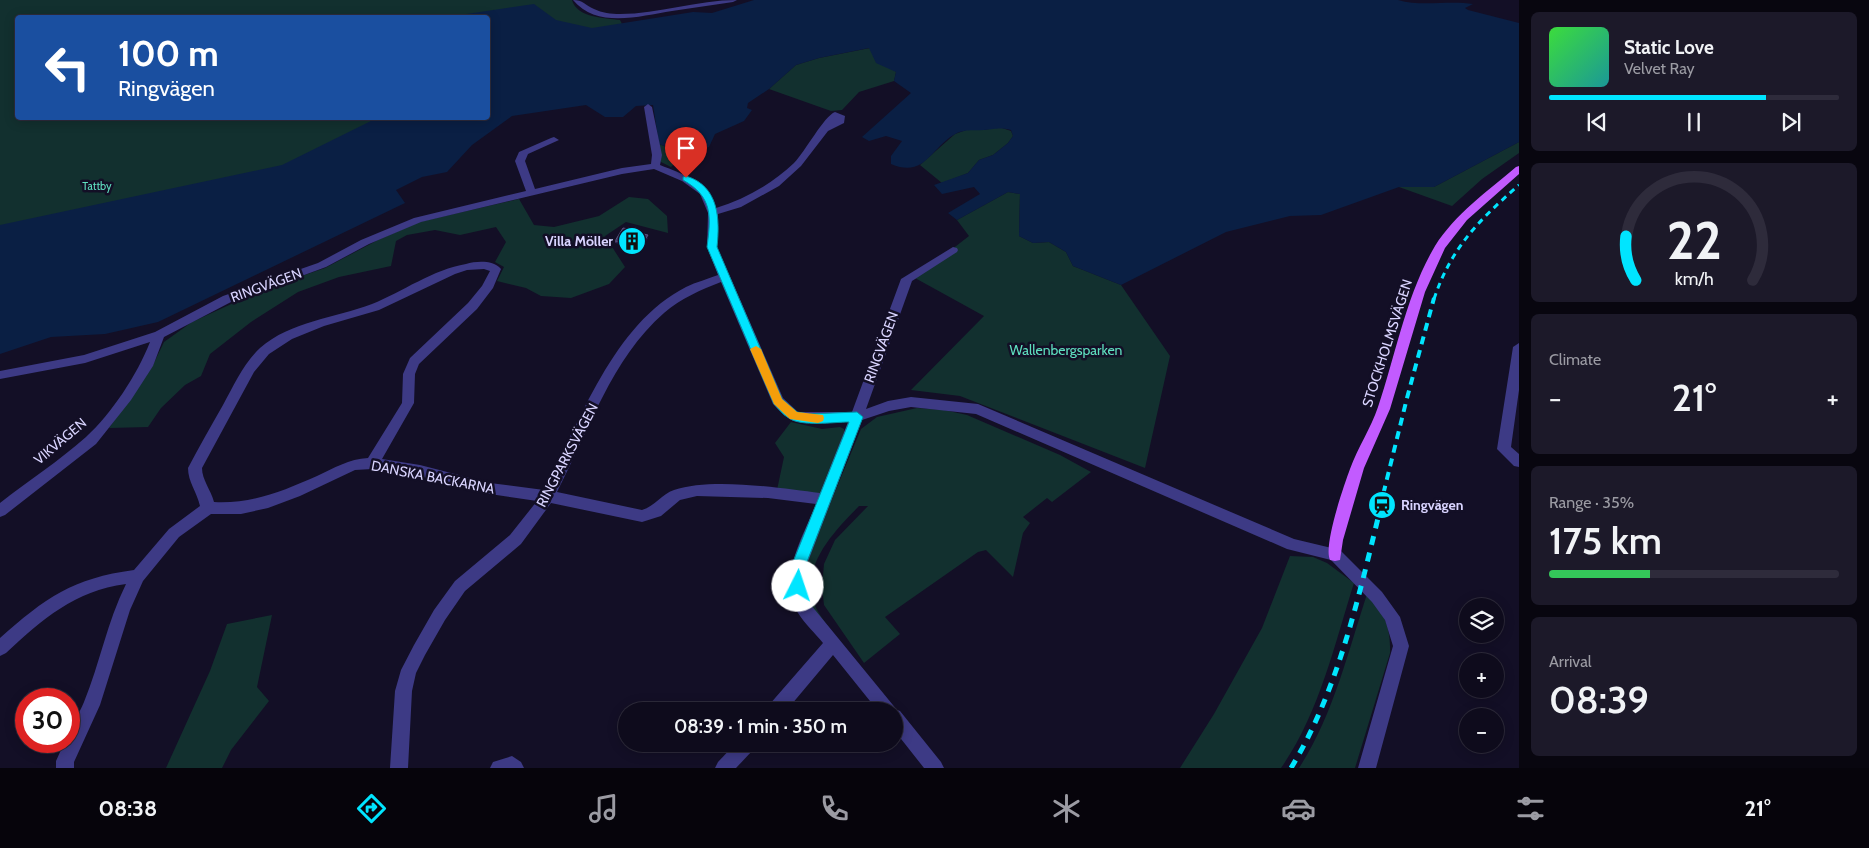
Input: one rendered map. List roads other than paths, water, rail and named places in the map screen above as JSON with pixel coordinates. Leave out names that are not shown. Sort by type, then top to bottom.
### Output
[{"type":"main road","name":"STOCKHOLMSVÄGEN","points":[[1335,555],[1336,540],[1357,468],[1384,409],[1419,292],[1440,247],[1463,218],[1519,169]]},
{"type":"street","points":[[577,0],[591,12],[613,17],[733,0]]},
{"type":"street","points":[[648,108],[657,155],[655,166],[697,185],[707,194],[715,226],[712,247],[778,401],[794,416],[809,418],[857,417],[888,406],[911,402],[978,409],[1292,545],[1335,555],[1377,597],[1392,617],[1401,646],[1367,768]]},
{"type":"street","points":[[713,212],[737,205],[776,184],[798,164],[824,129]]},
{"type":"street","points":[[532,193],[520,161],[524,152],[554,140]]},
{"type":"street","name":"RINGVÄGEN","points":[[0,375],[85,359],[159,335],[228,299],[322,265],[365,242],[418,220],[622,171],[655,166]]},
{"type":"street","name":"RINGVÄGEN","points":[[882,702],[804,608],[798,586],[798,567],[810,532],[857,417],[907,279],[953,250]]},
{"type":"street","points":[[64,768],[65,761],[92,705],[122,609],[138,576],[174,533],[208,508],[204,492],[195,477],[195,468],[249,369],[265,351],[288,336],[320,323],[375,308],[451,272],[466,267],[485,265],[496,269],[492,280],[479,297],[442,335],[416,358],[408,377],[410,392],[408,403],[372,463]]},
{"type":"street","name":"RINGPARKSVÄGEN","points":[[399,768],[403,700],[408,673],[460,587],[487,562],[518,538],[548,496],[607,376],[640,328],[665,306],[692,287],[725,276]]},
{"type":"street","name":"VIKVÄGEN","points":[[0,511],[91,440],[127,397],[147,366],[159,335]]},
{"type":"street","points":[[1519,347],[1504,449],[1519,462]]},
{"type":"street","name":"DANSKA BACKARNA","points":[[208,508],[231,510],[249,508],[278,500],[356,464],[372,463],[418,471],[529,496],[548,496],[642,516],[656,512],[676,495],[697,490],[768,492],[825,498]]},
{"type":"street","points":[[0,648],[33,618],[60,599],[99,582],[138,576]]},
{"type":"street","points":[[783,702],[833,643]]},
{"type":"street","points":[[903,728],[936,768]]},
{"type":"street","points":[[724,768],[739,752]]},
{"type":"street","points":[[499,768],[512,765],[515,768]]},
{"type":"water","points":[[754,0],[1398,0],[1416,3],[1473,4],[1465,8],[1519,23],[1519,142],[1434,187],[1399,187],[1321,215],[1290,216],[1226,232],[1121,285],[1073,266],[1066,252],[1049,242],[1033,243],[1019,236],[1020,194],[1008,192],[957,220],[948,213],[980,194],[974,187],[942,194],[934,185],[968,173],[979,160],[993,155],[1008,143],[1013,136],[1011,130],[998,128],[957,133],[920,164],[903,168],[891,164],[891,156],[902,141],[886,136],[869,141],[862,137],[911,93],[894,81],[896,72],[876,63],[869,48],[819,58],[796,65],[769,89],[748,103],[747,108],[752,110],[744,121],[715,134],[709,147],[685,154],[659,144],[653,105],[636,106],[623,117],[605,117],[586,105],[512,116],[472,145],[447,172],[422,177],[396,190],[405,203],[158,322],[105,334],[51,337],[0,354],[0,225],[282,165],[373,120],[490,120],[490,15],[460,15],[534,4],[556,20],[592,28],[693,12],[712,13]]},
{"type":"railway","points":[[1434,299],[1449,265],[1468,236],[1491,210],[1519,185]]},
{"type":"railway","points":[[1380,507],[1434,298]]},
{"type":"railway","points":[[1291,768],[1308,738],[1335,674],[1356,607],[1381,506]]},
{"type":"place","name":"Villa Möller","points":[[632,241]]},
{"type":"place","name":"Ringvägen","points":[[1382,505]]},
{"type":"park label","name":"Tattby","points":[[97,186]]},
{"type":"park label","name":"Wallenbergsparken","points":[[1066,350]]}]
